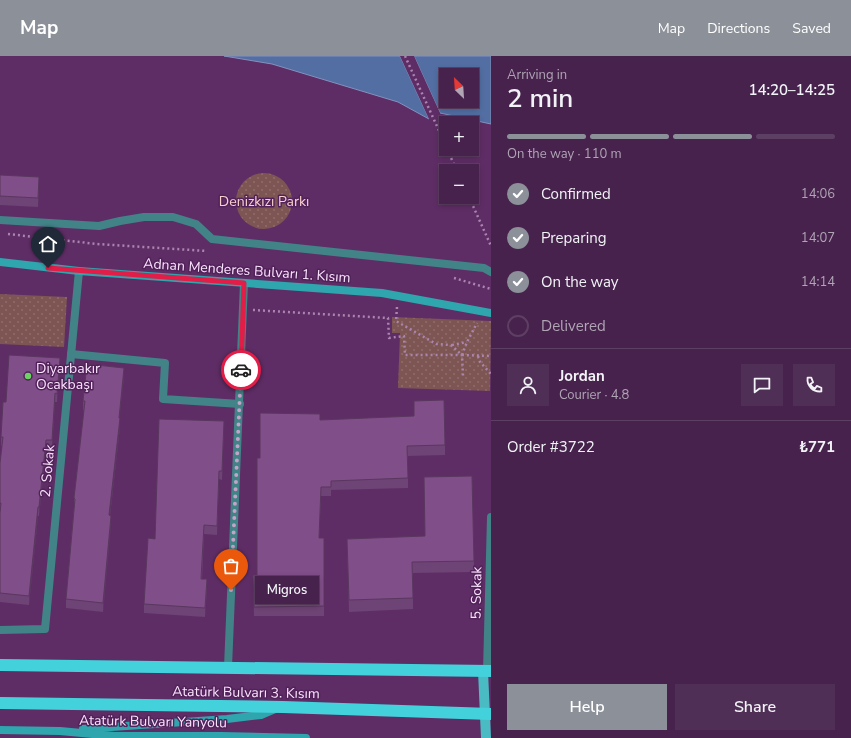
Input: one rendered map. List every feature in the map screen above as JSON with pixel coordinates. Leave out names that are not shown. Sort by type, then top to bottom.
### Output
[{"type":"highway","name":"Atatürk Bulvarı 3. Kısım","points":[[0,665],[487,671]]},
{"type":"highway","name":"Atatürk Bulvarı 3. Kısım","points":[[0,703],[283,707],[488,714]]},
{"type":"main road","name":"Adnan Menderes Bulvarı 1. Kısım","points":[[0,262],[79,271],[382,294],[491,313]]},
{"type":"main road","points":[[486,738],[488,714],[487,671]]},
{"type":"main road","points":[[60,731],[227,719],[261,715],[283,707]]},
{"type":"main road","name":"Atatürk Bulvarı Yanyolu","points":[[0,730],[60,731],[114,736],[306,738]]},
{"type":"street","points":[[0,220],[99,226],[144,217],[173,217],[196,224],[212,239],[484,268],[491,272]]},
{"type":"street","name":"2. Sokak","points":[[0,630],[45,629],[79,271]]},
{"type":"street","points":[[228,667],[244,283]]},
{"type":"street","points":[[71,354],[165,363],[163,399],[240,404]]},
{"type":"street","name":"5. Sokak","points":[[487,671],[491,516]]},
{"type":"path","points":[[405,56],[439,131]]},
{"type":"path","points":[[472,204],[491,246]]},
{"type":"path","points":[[398,296],[396,321],[436,344],[451,345],[467,342]]},
{"type":"path","points":[[243,310],[388,318],[389,338],[404,336],[405,356],[491,356]]},
{"type":"path","points":[[463,376],[462,355],[467,342],[477,325],[478,310]]},
{"type":"path","points":[[451,345],[462,355]]},
{"type":"path","points":[[478,356],[480,362],[491,374]]},
{"type":"green space","name":"Denizkızı Parkı","points":[[258,173],[270,173],[280,177],[288,185],[292,195],[292,207],[288,217],[280,225],[270,229],[258,229],[248,225],[240,217],[236,207],[236,195],[240,185],[248,177]]},
{"type":"green space","points":[[0,294],[67,297],[64,347],[0,344]]},
{"type":"green space","points":[[392,317],[491,321],[490,391],[398,388],[400,333],[392,333]]},
{"type":"water","points":[[224,56],[400,56],[429,119],[398,102],[272,64]]},
{"type":"water","points":[[414,56],[491,56],[491,124],[479,121],[479,116],[454,116],[440,113]]},
{"type":"pier","points":[[400,56],[402,56],[431,118],[429,119]]},
{"type":"pier","points":[[412,56],[414,56],[440,113],[439,114]]},
{"type":"building","points":[[0,175],[39,177],[38,198],[0,196]]},
{"type":"building","points":[[9,355],[60,358],[57,394],[55,393],[52,440],[46,440],[29,596],[0,593],[0,463],[3,437],[1,437],[3,402],[6,402]]},
{"type":"building","points":[[87,364],[124,368],[109,515],[111,516],[103,603],[66,599],[74,498],[85,401],[83,401]]},
{"type":"building","points":[[444,400],[445,445],[407,446],[408,478],[331,481],[331,487],[321,487],[319,538],[324,538],[324,606],[254,607],[253,575],[257,575],[257,458],[260,458],[260,413],[320,414],[320,420],[414,416],[414,401]]},
{"type":"building","points":[[159,419],[224,421],[222,471],[219,471],[217,526],[204,525],[201,579],[207,579],[205,608],[144,604],[148,538],[155,539]]},
{"type":"building","points":[[472,476],[474,561],[412,562],[413,598],[349,600],[347,539],[425,536],[424,477]]},
{"type":"way so far","points":[[231,590],[241,370]]},
{"type":"place","name":"Diyarbakır Ocakbaşı","points":[[28,376]]},
{"type":"place","name":"Migros","points":[[231,590]]},
{"type":"route","points":[[48,268],[244,283],[241,370]]}]
